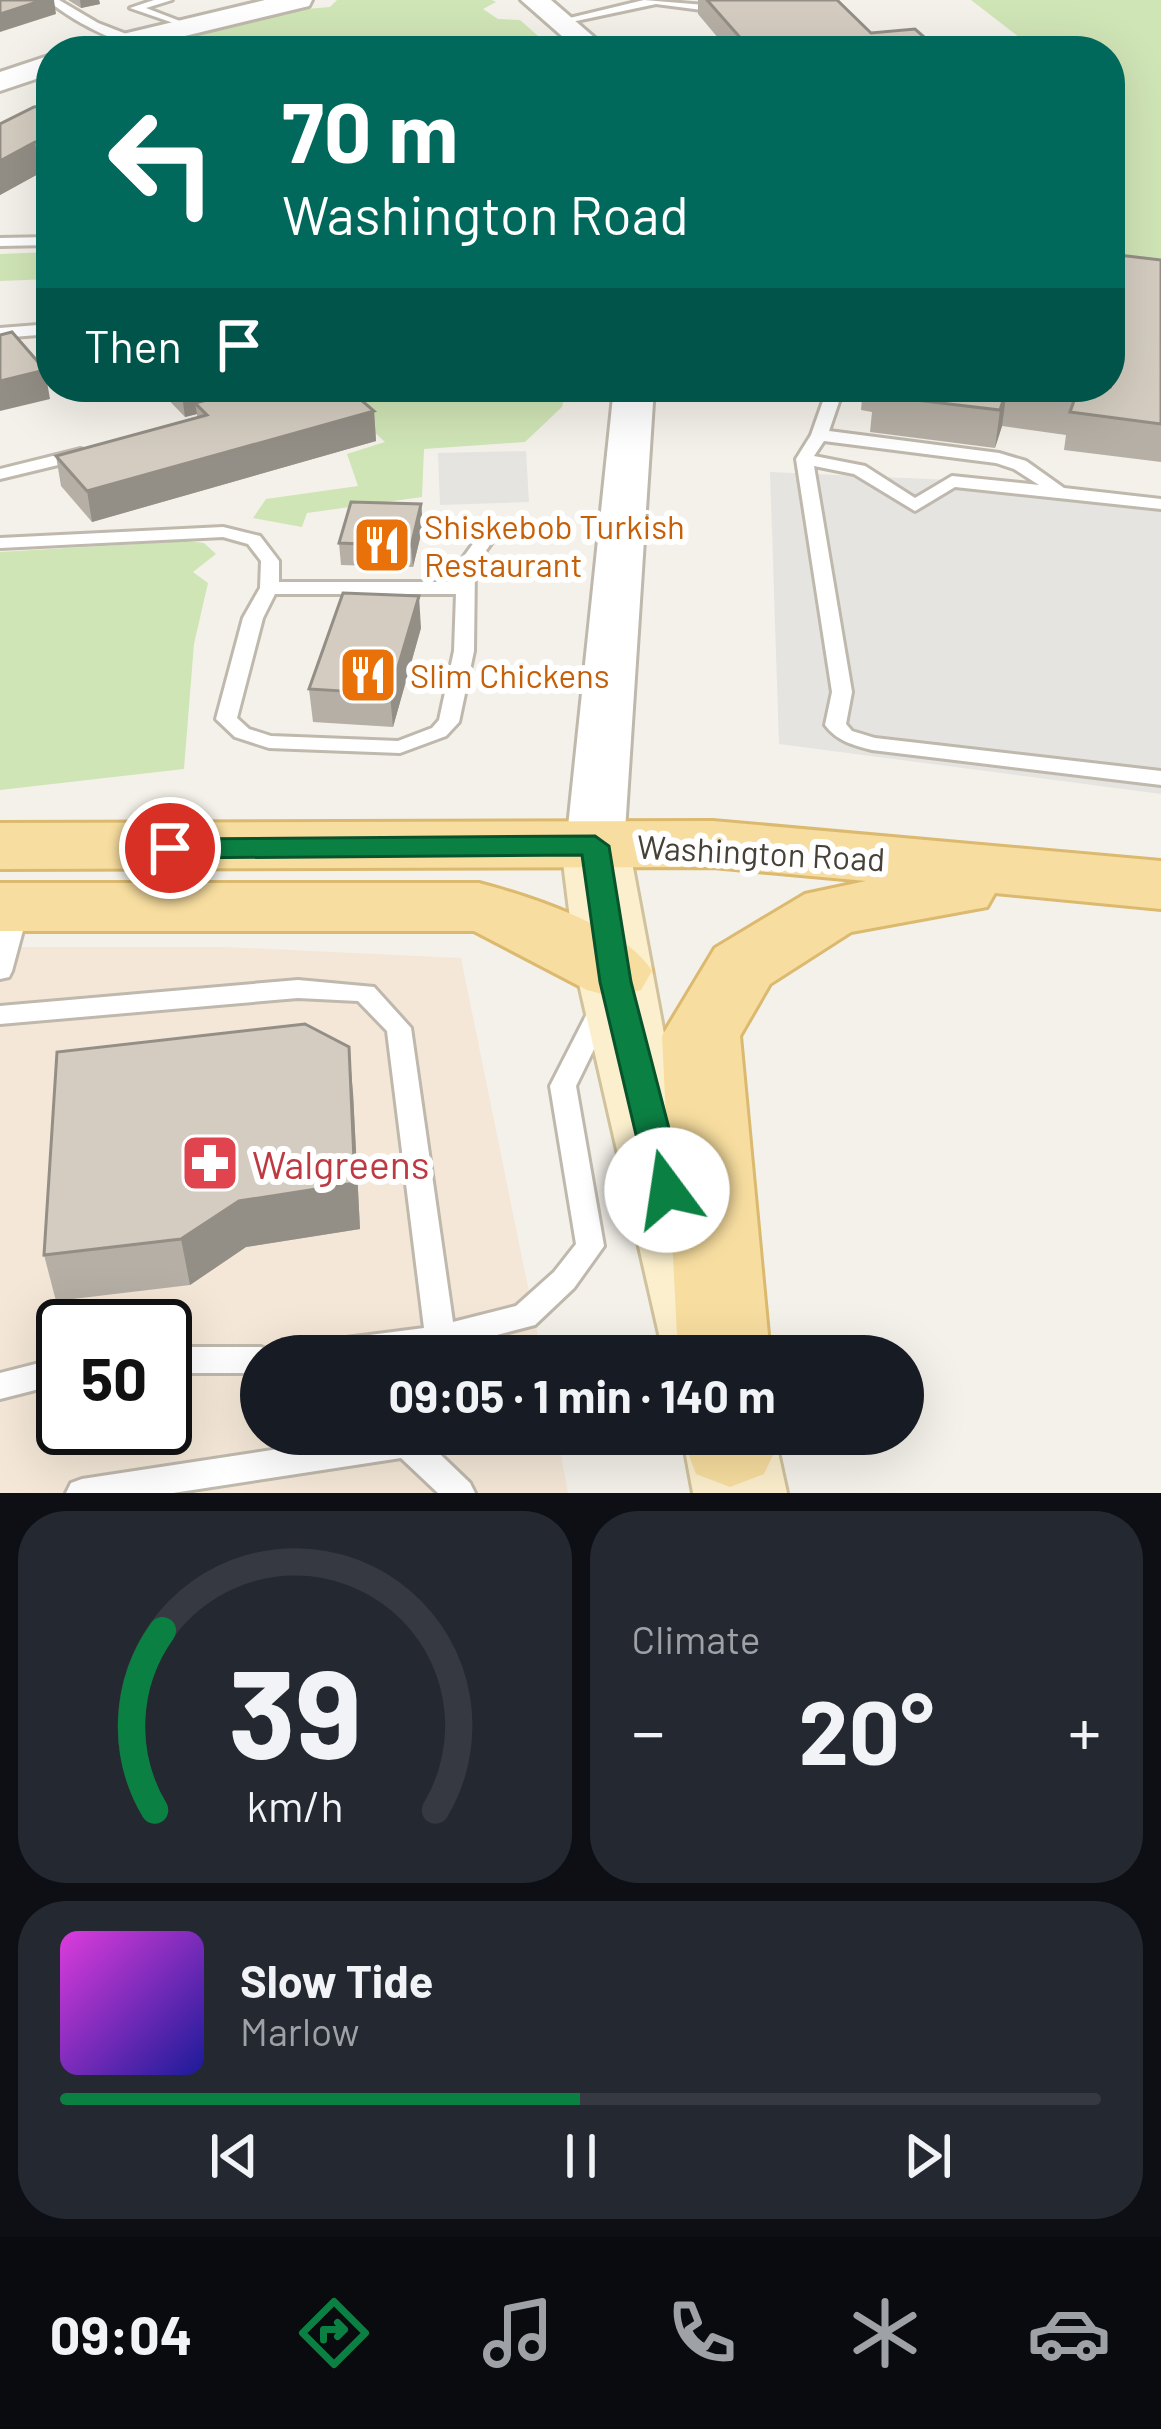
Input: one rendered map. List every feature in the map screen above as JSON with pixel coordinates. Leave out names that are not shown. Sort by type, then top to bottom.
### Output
[{"type":"main road","name":"Washington Road","points":[[4,908],[595,846],[713,844],[1161,885]]},
{"type":"main road","points":[[595,846],[615,976],[706,1335]]},
{"type":"main road","points":[[721,1335],[701,1036],[742,966],[831,911],[1059,874]]},
{"type":"main road","name":"Washington Road","points":[[4,908],[479,907],[518,920],[615,976]]},
{"type":"street","points":[[534,0],[579,36]]},
{"type":"street","points":[[133,36],[174,13],[290,1]]},
{"type":"street","points":[[0,82],[36,69]]},
{"type":"street","points":[[595,846],[633,402]]},
{"type":"lane","points":[[52,0],[122,36]]},
{"type":"lane","points":[[562,21],[625,4],[658,1],[717,9],[760,0]]},
{"type":"lane","points":[[0,242],[36,241]]},
{"type":"lane","points":[[0,333],[36,330]]},
{"type":"lane","points":[[830,402],[804,459],[842,692],[835,725],[845,735],[872,744],[1161,778]]},
{"type":"lane","points":[[818,435],[999,458],[1020,465],[1061,491]]},
{"type":"lane","points":[[0,474],[103,448]]},
{"type":"lane","points":[[804,459],[859,470],[915,506],[952,481],[1161,504]]},
{"type":"lane","points":[[0,543],[223,532],[254,540],[270,561],[269,588],[254,618],[226,719],[242,734],[269,742],[400,747],[439,732],[449,722],[464,651],[466,566],[490,531]]},
{"type":"lane","points":[[269,588],[465,588]]},
{"type":"lane","points":[[452,1335],[525,1316],[564,1280],[590,1246],[563,1086],[615,976]]},
{"type":"lane","points":[[0,1015],[298,989],[364,993],[399,1028],[440,1335]]},
{"type":"lane","points":[[192,1360],[240,1360]]},
{"type":"lane","points":[[0,1386],[36,1377]]},
{"type":"lane","points":[[99,1492],[406,1444],[459,1493]]},
{"type":"shaded area","points":[[526,451],[529,502],[440,505],[438,453]]},
{"type":"shaded area","points":[[770,472],[1043,484],[1161,498],[1161,794],[779,744]]},
{"type":"shaded area","points":[[0,947],[225,947],[461,958],[538,1335],[240,1335],[240,1455],[561,1455],[568,1493],[0,1493]]},
{"type":"green space","points":[[337,0],[492,0],[496,2],[483,9],[498,19],[520,20],[538,36],[176,36],[270,12],[330,7]]},
{"type":"green space","points":[[971,0],[1161,0],[1161,268],[1125,264],[1125,36],[1018,36]]},
{"type":"green space","points":[[36,253],[36,280],[0,281],[0,254]]},
{"type":"green space","points":[[350,402],[563,402],[525,442],[424,449],[422,497],[307,513],[302,527],[253,518],[266,499],[358,486],[347,454],[385,442],[346,406]]},
{"type":"green space","points":[[204,543],[216,554],[193,572],[208,583],[194,644],[184,769],[0,790],[0,552]]},
{"type":"building","points":[[0,0],[43,0],[0,14]]},
{"type":"building","points":[[707,0],[837,0],[871,33],[915,29],[923,36],[739,36]]},
{"type":"building","points":[[34,107],[36,142],[0,161],[0,124]]},
{"type":"building","points":[[1125,256],[1161,260],[1161,424],[1070,412],[1074,402],[1125,402]]},
{"type":"building","points":[[12,332],[36,360],[36,372],[0,381],[0,335]]},
{"type":"building","points":[[364,402],[374,411],[87,491],[56,456],[207,415],[195,403]]},
{"type":"building","points":[[933,402],[1003,402],[1000,410]]},
{"type":"building","points":[[351,502],[421,504],[411,546],[339,543]]},
{"type":"building","points":[[343,593],[419,596],[390,694],[309,689]]},
{"type":"building","name":"Walgreens","points":[[305,1024],[349,1047],[355,1183],[239,1201],[181,1239],[44,1255],[57,1052]]},
{"type":"place","name":"Shiskebob Turkish Restaurant","points":[[382,545]]},
{"type":"place","name":"Slim Chickens","points":[[368,675]]},
{"type":"place","name":"Walgreens","points":[[210,1163]]},
{"type":"route","points":[[170,848],[595,846],[616,982],[667,1190]]}]
